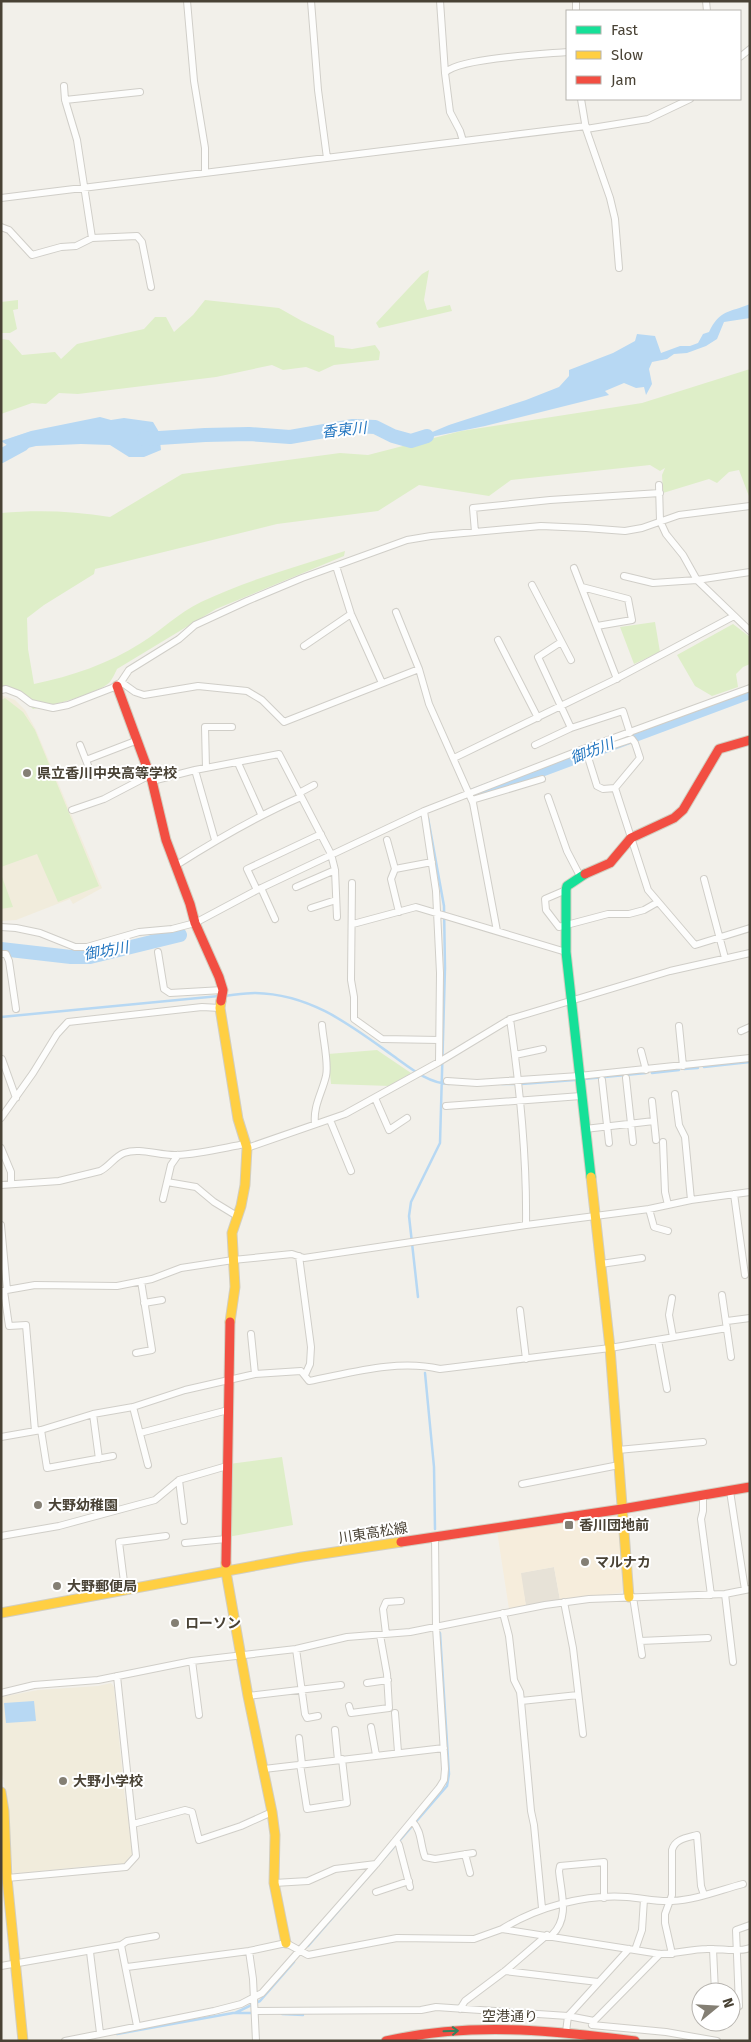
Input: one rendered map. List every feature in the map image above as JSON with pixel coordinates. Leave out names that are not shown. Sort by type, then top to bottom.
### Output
[{"type":"main road","points":[[119,684],[151,778],[166,840],[190,904],[195,923],[220,977],[223,990],[220,1008],[231,1081],[238,1119],[246,1146],[245,1184],[232,1234],[234,1287],[230,1317],[228,1381],[226,1572],[248,1696],[272,1812],[275,1835],[274,1883],[286,1943]]},
{"type":"main road","points":[[631,1597],[622,1509],[610,1348],[566,952],[566,890],[567,886],[580,876],[610,863],[631,838],[674,818],[683,810],[719,749],[750,740]]},
{"type":"main road","name":"川東高松線","points":[[1,1613],[302,1557],[622,1509],[750,1487]]},
{"type":"main road","points":[[1,1792],[4,1811],[7,1878],[23,2041]]},
{"type":"main road","name":"空港通り","points":[[386,2041],[441,2031],[500,2028],[589,2034],[635,2041]]},
{"type":"street","points":[[187,1],[194,81],[205,148],[205,173]]},
{"type":"street","points":[[311,1],[318,90],[327,158]]},
{"type":"street","points":[[440,1],[450,112],[460,131],[463,142]]},
{"type":"street","points":[[446,73],[448,69],[477,61],[566,52]]},
{"type":"street","points":[[64,86],[65,100],[77,140],[86,188],[92,238]]},
{"type":"street","points":[[65,100],[140,92]]},
{"type":"street","points":[[581,100],[586,127],[610,198],[615,220],[618,268]]},
{"type":"street","points":[[1,198],[648,119],[688,100]]},
{"type":"street","points":[[1,227],[9,230],[32,255],[62,247],[76,246],[92,238],[137,236],[142,242],[151,287]]},
{"type":"street","points":[[659,485],[660,521],[697,580],[750,631]]},
{"type":"street","points":[[475,532],[473,508],[550,500],[660,493]]},
{"type":"street","points":[[1,690],[6,689],[19,694],[31,703],[53,708],[68,704],[119,684],[130,670],[179,639],[196,625],[247,600],[407,540],[541,526],[625,531],[642,528],[679,515],[750,506]]},
{"type":"street","points":[[336,566],[351,614],[382,683]]},
{"type":"street","points":[[574,568],[617,678]]},
{"type":"street","points":[[624,576],[653,583],[697,580],[750,572]]},
{"type":"street","points":[[532,585],[571,660]]},
{"type":"street","points":[[582,587],[628,599],[632,620],[597,626]]},
{"type":"street","points":[[396,612],[419,669],[429,704],[471,797],[497,931]]},
{"type":"street","points":[[304,646],[351,614]]},
{"type":"street","points":[[454,758],[617,678],[734,616]]},
{"type":"street","points":[[498,640],[538,718]]},
{"type":"street","points":[[561,642],[538,657],[571,728]]},
{"type":"street","points":[[119,684],[144,695],[198,686],[247,691],[262,700],[284,722],[419,669]]},
{"type":"street","points":[[471,797],[630,732],[750,688]]},
{"type":"street","points":[[535,745],[571,728],[622,711],[630,732]]},
{"type":"street","points":[[206,768],[206,727],[232,727]]},
{"type":"street","points":[[632,739],[640,758],[615,788],[603,789],[597,786],[587,754],[632,739]]},
{"type":"street","points":[[86,760],[138,740]]},
{"type":"street","points":[[80,745],[91,773]]},
{"type":"street","points":[[72,810],[151,778],[279,754],[331,854],[335,870],[337,917]]},
{"type":"street","points":[[238,763],[261,814]]},
{"type":"street","points":[[195,770],[215,840]]},
{"type":"street","points":[[1,928],[16,928],[40,933],[75,947],[81,947],[139,932],[172,929],[195,923],[259,889],[424,811],[471,797],[542,780]]},
{"type":"street","points":[[175,866],[215,840],[300,795],[314,785]]},
{"type":"street","points":[[615,788],[648,890],[696,944],[750,928]]},
{"type":"street","points":[[548,797],[568,852],[580,876]]},
{"type":"street","points":[[424,811],[437,912],[440,973],[439,1062]]},
{"type":"street","points":[[275,919],[247,869],[321,834]]},
{"type":"street","points":[[387,840],[395,869],[391,879],[399,912]]},
{"type":"street","points":[[395,869],[432,862]]},
{"type":"street","points":[[296,887],[335,870]]},
{"type":"street","points":[[704,879],[725,958]]},
{"type":"street","points":[[352,883],[351,980],[354,996],[354,1019],[382,1039],[439,1040]]},
{"type":"street","points":[[566,890],[545,899],[546,910],[559,927],[566,927],[608,914],[630,914],[644,910],[658,902]]},
{"type":"street","points":[[311,908],[336,900]]},
{"type":"street","points":[[353,924],[416,907],[566,952]]},
{"type":"street","points":[[158,952],[164,989],[170,993],[223,990]]},
{"type":"street","points":[[1,1185],[59,1181],[100,1171],[106,1169],[122,1154],[130,1152],[178,1155],[246,1146],[330,1120],[375,1098],[510,1019],[670,971],[750,953]]},
{"type":"street","points":[[1,954],[6,954],[9,961],[16,1009]]},
{"type":"street","points":[[1,1118],[57,1034],[68,1022],[202,1007],[220,1008]]},
{"type":"street","points":[[510,1019],[519,1081],[527,1175],[526,1224]]},
{"type":"street","points":[[315,1124],[314,1114],[316,1105],[327,1074],[322,1026]]},
{"type":"street","points":[[679,1026],[683,1066]]},
{"type":"street","points":[[741,1031],[750,1027]]},
{"type":"street","points":[[515,1055],[543,1049]]},
{"type":"street","points":[[641,1051],[646,1070]]},
{"type":"street","points":[[447,1082],[519,1081],[646,1070],[750,1058]]},
{"type":"street","points":[[2,1059],[16,1098]]},
{"type":"street","points":[[626,1078],[633,1142]]},
{"type":"street","points":[[602,1080],[609,1143]]},
{"type":"street","points":[[675,1094],[679,1126],[685,1137],[691,1200]]},
{"type":"street","points":[[446,1106],[581,1096]]},
{"type":"street","points":[[375,1098],[389,1130],[407,1118]]},
{"type":"street","points":[[652,1101],[668,1205]]},
{"type":"street","points":[[330,1120],[351,1171]]},
{"type":"street","points":[[585,1129],[654,1121]]},
{"type":"street","points":[[1,1148],[11,1172],[11,1184]]},
{"type":"street","points":[[163,1200],[171,1165],[178,1155]]},
{"type":"street","points":[[167,1182],[196,1187],[214,1202],[237,1216]]},
{"type":"street","points":[[4,1291],[35,1285],[117,1286],[165,1275],[181,1268],[233,1260],[292,1254],[304,1258],[526,1224],[649,1209],[691,1200],[750,1192]]},
{"type":"street","points":[[734,1194],[745,1275]]},
{"type":"street","points":[[649,1209],[654,1227],[668,1231]]},
{"type":"street","points":[[1,1224],[4,1291],[10,1326],[26,1325],[38,1430],[47,1468],[113,1456]]},
{"type":"street","points":[[299,1256],[311,1347],[310,1364],[305,1375]]},
{"type":"street","points":[[601,1264],[642,1258]]},
{"type":"street","points":[[136,1354],[152,1350],[141,1281]]},
{"type":"street","points":[[722,1295],[731,1356]]},
{"type":"street","points":[[672,1298],[669,1315],[673,1338]]},
{"type":"street","points":[[144,1303],[162,1300]]},
{"type":"street","points":[[520,1310],[526,1359]]},
{"type":"street","points":[[1,1437],[38,1430],[93,1414],[133,1407],[185,1390],[254,1374],[294,1370],[301,1371],[308,1381],[388,1366],[427,1366],[440,1369],[610,1348],[673,1338],[750,1318]]},
{"type":"street","points":[[251,1334],[254,1374]]},
{"type":"street","points":[[658,1340],[667,1389]]},
{"type":"street","points":[[133,1407],[148,1465]]},
{"type":"street","points":[[140,1433],[228,1410]]},
{"type":"street","points":[[93,1414],[99,1459]]},
{"type":"street","points":[[618,1450],[703,1442]]},
{"type":"street","points":[[1,1536],[59,1526],[155,1500],[179,1480],[227,1466]]},
{"type":"street","points":[[522,1484],[619,1466]]},
{"type":"street","points":[[179,1480],[184,1522]]},
{"type":"street","points":[[1,1692],[34,1685],[98,1680],[192,1661],[296,1648],[347,1637],[436,1627],[564,1602],[631,1597],[711,1596],[747,1590],[730,1491]]},
{"type":"street","points":[[703,1495],[701,1519],[711,1596]]},
{"type":"street","points":[[126,1590],[119,1542],[166,1536]]},
{"type":"street","points":[[65,2041],[214,2011],[254,1999],[262,1993],[414,1823],[444,1780],[444,1748],[436,1627],[435,1537]]},
{"type":"street","points":[[185,1543],[226,1539]]},
{"type":"street","points":[[725,1594],[733,1662]]},
{"type":"street","points":[[631,1597],[642,1655]]},
{"type":"street","points":[[349,1706],[351,1713],[389,1708],[383,1634],[383,1609],[386,1602],[401,1601]]},
{"type":"street","points":[[564,1602],[573,1648],[583,1734]]},
{"type":"street","points":[[503,1613],[509,1636],[514,1680],[520,1692],[530,1811],[534,1825],[542,1908]]},
{"type":"street","points":[[640,1641],[708,1638]]},
{"type":"street","points":[[296,1648],[305,1714],[307,1718],[318,1716]]},
{"type":"street","points":[[192,1661],[199,1715]]},
{"type":"street","points":[[7,1878],[126,1866],[136,1856],[117,1676]]},
{"type":"street","points":[[367,1683],[388,1680]]},
{"type":"street","points":[[248,1696],[341,1685]]},
{"type":"street","points":[[521,1701],[578,1695]]},
{"type":"street","points":[[395,1713],[398,1752]]},
{"type":"street","points":[[371,1727],[376,1755]]},
{"type":"street","points":[[299,1738],[307,1809],[347,1803],[335,1730]]},
{"type":"street","points":[[264,1769],[444,1748]]},
{"type":"street","points":[[133,1824],[185,1810],[192,1812],[199,1840],[240,1826],[272,1812]]},
{"type":"street","points":[[414,1823],[419,1829],[421,1846],[425,1857],[435,1859],[473,1853]]},
{"type":"street","points":[[672,1954],[665,1923],[665,1914],[670,1901],[672,1850],[677,1841],[697,1835],[701,1886],[704,1895]]},
{"type":"street","points":[[376,1892],[409,1884],[397,1842]]},
{"type":"street","points":[[465,1854],[470,1874]]},
{"type":"street","points":[[460,2008],[465,2001],[559,1929],[563,1917],[560,1866],[604,1862],[604,1898]]},
{"type":"street","points":[[274,1883],[308,1881],[335,1869],[376,1864]]},
{"type":"street","points":[[127,1967],[249,1951],[286,1943],[308,1955],[397,1938],[474,1939],[502,1929],[520,1917],[542,1908],[563,1903],[624,1897],[670,1901],[704,1895],[743,1884]]},
{"type":"street","points":[[566,2032],[568,2016],[598,1982],[632,1950],[642,1930],[644,1898]]},
{"type":"street","points":[[738,1982],[736,1930],[750,1925]]},
{"type":"street","points":[[502,1929],[550,1935],[660,1954],[750,1948]]},
{"type":"street","points":[[1,1966],[90,1952],[121,1945],[127,1940],[156,1936]]},
{"type":"street","points":[[121,1945],[127,1967],[137,2026]]},
{"type":"street","points":[[713,1949],[715,1982]]},
{"type":"street","points":[[249,1951],[256,2041]]},
{"type":"street","points":[[90,1952],[100,2034]]},
{"type":"street","points":[[589,2034],[593,2023],[660,1954]]},
{"type":"street","points":[[505,1970],[598,1982]]},
{"type":"street","points":[[255,2011],[460,2008],[568,2016],[593,2023],[666,2032],[717,2041]]},
{"type":"shaded area","name":"県立香川中央高等学校","points":[[1,695],[15,700],[25,710],[36,730],[102,888],[73,904],[70,899],[16,920],[1,921]]},
{"type":"shaded area","points":[[615,1513],[619,1517],[624,1590],[620,1593],[560,1600],[554,1567],[521,1573],[526,1606],[509,1609],[497,1531]]},
{"type":"shaded area","points":[[554,1567],[560,1600],[526,1606],[520,1573]]},
{"type":"shaded area","name":"大野小学校","points":[[111,1683],[114,1687],[125,1799],[128,1799],[134,1855],[124,1864],[15,1874],[13,1872],[6,1791],[1,1770],[1,1697],[38,1690],[98,1686]]},
{"type":"green space","points":[[429,270],[424,300],[427,310],[450,305],[452,311],[379,328],[376,323],[422,274]]},
{"type":"green space","points":[[18,300],[18,309],[13,310],[17,329],[10,333],[1,333],[1,302]]},
{"type":"green space","points":[[205,300],[279,308],[334,336],[335,347],[352,349],[375,345],[380,352],[379,360],[334,365],[319,372],[306,367],[283,370],[272,365],[216,377],[78,394],[59,393],[46,404],[32,403],[1,414],[1,339],[9,340],[22,355],[55,352],[61,359],[77,344],[144,329],[155,317],[166,317],[174,332],[193,315]]},
{"type":"green space","points":[[750,369],[750,499],[739,470],[729,472],[717,483],[709,479],[663,493],[662,475],[665,468],[660,471],[650,465],[511,480],[489,496],[419,485],[378,511],[277,524],[95,569],[94,574],[44,605],[27,618],[28,649],[34,684],[76,673],[116,657],[149,638],[193,606],[218,594],[272,574],[345,551],[344,556],[216,609],[117,669],[109,683],[94,692],[33,709],[11,687],[1,687],[1,513],[56,512],[110,517],[182,474],[340,453],[368,455],[461,431],[642,403]]},
{"type":"green space","points":[[655,622],[660,652],[634,664],[620,627]]},
{"type":"green space","points":[[733,624],[750,637],[750,664],[743,667],[736,674],[738,687],[712,696],[695,686],[677,655]]},
{"type":"green space","name":"県立香川中央高等学校","points":[[5,698],[23,712],[35,730],[99,886],[58,902],[37,854],[1,867],[1,700]]},
{"type":"green space","points":[[1,874],[13,907],[1,909]]},
{"type":"green space","points":[[377,1050],[411,1073],[390,1086],[331,1084],[328,1054]]},
{"type":"green space","points":[[282,1457],[293,1525],[228,1537],[229,1464]]},
{"type":"water","points":[[750,304],[750,318],[724,322],[717,339],[706,346],[652,362],[649,369],[652,384],[646,395],[644,387],[636,388],[624,383],[605,391],[609,395],[485,426],[411,441],[449,425],[526,400],[559,387],[569,376],[569,370],[613,353],[635,341],[637,334],[655,336],[661,353],[680,346],[690,346],[698,343],[703,334],[709,332],[721,315]]},
{"type":"water","points":[[100,417],[111,420],[124,418],[153,422],[159,432],[161,450],[144,457],[129,457],[110,445],[81,444],[36,446],[7,453],[7,445],[1,441],[31,431]]},
{"type":"water","points":[[34,1701],[36,1721],[6,1723],[4,1703]]},
{"type":"waterway","name":"香東川","points":[[144,439],[249,434],[290,437],[353,426],[375,427],[393,436],[411,441],[427,436]]},
{"type":"waterway","name":"香東川","points":[[1,456],[23,444]]},
{"type":"waterway","name":"御坊川","points":[[474,795],[750,692]]},
{"type":"waterway","points":[[418,1297],[409,1216],[411,1202],[440,1143],[445,968],[444,906],[428,818]]},
{"type":"waterway","name":"御坊川","points":[[1,949],[71,957],[90,957],[180,935]]},
{"type":"waterway","points":[[224,996],[251,993],[275,995],[311,1005],[360,1032],[419,1074],[433,1081],[449,1084]]},
{"type":"waterway","points":[[1,1017],[219,996]]},
{"type":"waterway","points":[[704,1067],[750,1062]]},
{"type":"waterway","points":[[684,1069],[698,1068]]},
{"type":"waterway","points":[[652,1073],[679,1070]]},
{"type":"waterway","points":[[584,1079],[646,1073]]},
{"type":"waterway","points":[[521,1084],[575,1080]]},
{"type":"waterway","points":[[502,1084],[515,1084]]},
{"type":"waterway","points":[[425,1373],[434,1467],[435,1529]]},
{"type":"waterway","points":[[308,1946],[447,1786],[449,1774],[440,1633]]},
{"type":"waterway","points":[[235,2013],[260,2001],[294,1962]]},
{"type":"waterway","points":[[117,2034],[233,2013],[254,2013]]},
{"type":"waterway","points":[[282,2014],[303,2015]]},
{"type":"traffic: fast","points":[[585,874],[567,886],[566,890],[566,952],[591,1177]]},
{"type":"traffic: slow","points":[[221,1001],[220,1008],[238,1119],[247,1148],[245,1185],[241,1206],[232,1233],[235,1287],[230,1322]]},
{"type":"traffic: slow","points":[[591,1177],[610,1348],[629,1597]]},
{"type":"traffic: slow","points":[[1,1613],[302,1557],[401,1542]]},
{"type":"traffic: slow","points":[[226,1563],[248,1696],[272,1812],[275,1835],[274,1883],[286,1943]]},
{"type":"traffic: slow","points":[[1,1792],[4,1811],[7,1878],[23,2041]]},
{"type":"traffic: jam","points":[[117,686],[152,781],[166,840],[190,904],[195,923],[219,977],[223,990],[221,1001]]},
{"type":"traffic: jam","points":[[585,874],[610,863],[631,838],[674,818],[683,810],[719,749],[750,740]]},
{"type":"traffic: jam","points":[[226,1563],[230,1322]]},
{"type":"traffic: jam","points":[[401,1542],[622,1509],[750,1487]]},
{"type":"traffic: jam","points":[[386,2041],[448,2031],[479,2030],[542,2031],[635,2041]]},
{"type":"place","name":"県立香川中央高等学校","points":[[27,773]]},
{"type":"place","name":"大野幼稚園","points":[[38,1505]]},
{"type":"place","name":"香川団地前","points":[[569,1525]]},
{"type":"place","name":"マルナカ","points":[[585,1562]]},
{"type":"place","name":"大野郵便局","points":[[57,1586]]},
{"type":"place","name":"ローソン","points":[[175,1623]]},
{"type":"place","name":"大野小学校","points":[[63,1781]]}]
